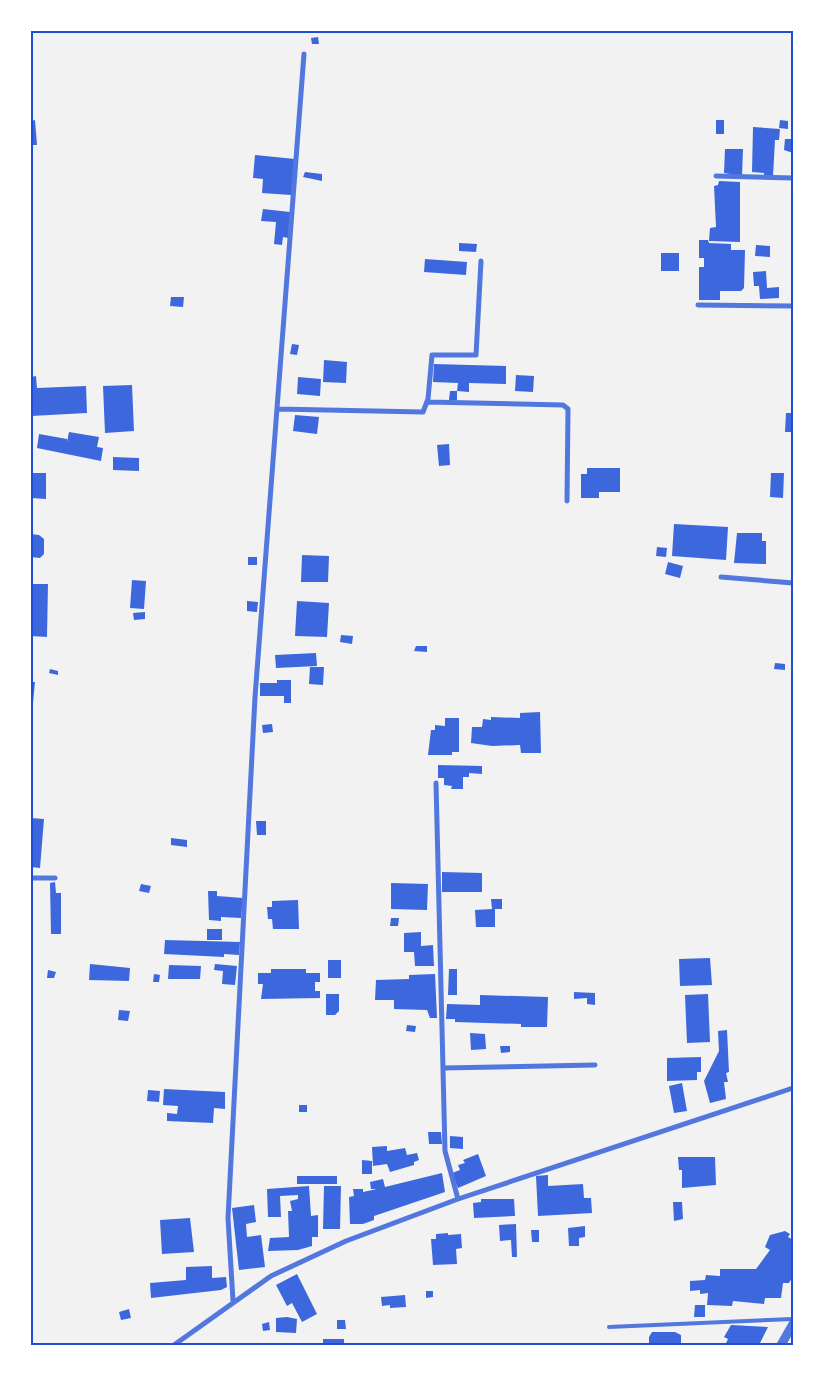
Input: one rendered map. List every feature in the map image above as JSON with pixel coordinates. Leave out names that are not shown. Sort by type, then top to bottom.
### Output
[{"type":"street","points":[[233,1301],[228,1218],[255,697],[304,54]]},
{"type":"street","points":[[716,176],[793,178]]},
{"type":"street","points":[[277,409],[423,412],[427,402],[432,354],[476,354],[481,261]]},
{"type":"street","points":[[698,305],[793,306]]},
{"type":"street","points":[[427,402],[564,404],[568,409],[567,501]]},
{"type":"street","points":[[721,578],[793,583]]},
{"type":"street","points":[[436,783],[445,1151],[458,1198]]},
{"type":"street","points":[[31,878],[55,878]]},
{"type":"street","points":[[443,1068],[595,1065]]},
{"type":"street","points":[[174,1345],[270,1276],[329,1249],[458,1198],[793,1088]]},
{"type":"street","points":[[781,1345],[793,1324]]},
{"type":"lane","points":[[609,1327],[793,1319]]},
{"type":"building","points":[[318,37],[319,44],[312,44],[311,38]]},
{"type":"building","points":[[35,120],[37,145],[31,145],[31,121]]},
{"type":"building","points":[[716,120],[724,120],[724,134],[716,134]]},
{"type":"building","points":[[780,120],[788,121],[788,129],[779,128]]},
{"type":"building","points":[[753,127],[780,129],[779,140],[775,140],[773,176],[764,176],[764,173],[752,172]]},
{"type":"building","points":[[785,139],[793,139],[793,153],[784,150]]},
{"type":"building","points":[[725,149],[743,149],[742,176],[724,173]]},
{"type":"building","points":[[255,155],[295,159],[291,195],[262,193],[263,179],[253,178]]},
{"type":"building","points":[[305,172],[322,174],[322,181],[303,177]]},
{"type":"building","points":[[719,181],[740,182],[740,242],[709,241],[710,228],[716,227],[714,186],[718,185]]},
{"type":"building","points":[[263,209],[290,212],[288,238],[283,237],[282,245],[274,244],[276,222],[261,221]]},
{"type":"building","points":[[699,240],[708,240],[709,243],[731,244],[731,250],[745,250],[744,288],[741,291],[720,291],[720,300],[699,300],[699,267],[704,267],[704,258],[699,258]]},
{"type":"building","points":[[459,243],[477,244],[476,252],[459,251]]},
{"type":"building","points":[[756,245],[770,246],[770,257],[755,256]]},
{"type":"building","points":[[661,253],[679,253],[679,271],[661,271]]},
{"type":"building","points":[[425,259],[467,262],[466,275],[424,272]]},
{"type":"building","points":[[766,271],[767,288],[779,287],[779,298],[760,299],[759,286],[754,286],[753,272]]},
{"type":"building","points":[[171,297],[184,297],[183,307],[170,306]]},
{"type":"building","points":[[292,344],[299,345],[297,355],[290,354]]},
{"type":"building","points":[[324,360],[347,362],[346,383],[323,382]]},
{"type":"building","points":[[434,364],[506,366],[506,384],[469,383],[469,392],[457,391],[458,383],[433,382]]},
{"type":"building","points":[[516,375],[534,376],[533,392],[515,391]]},
{"type":"building","points":[[36,376],[37,388],[86,386],[87,413],[31,416],[31,377]]},
{"type":"building","points":[[298,377],[321,379],[320,396],[297,394]]},
{"type":"building","points":[[132,385],[134,431],[105,433],[103,386]]},
{"type":"building","points":[[450,391],[457,391],[457,400],[449,400]]},
{"type":"building","points":[[786,413],[793,413],[793,432],[785,432]]},
{"type":"building","points":[[295,415],[319,417],[317,434],[293,431]]},
{"type":"building","points":[[69,432],[99,437],[97,447],[103,448],[101,461],[37,448],[39,434],[67,439],[67,442]]},
{"type":"building","points":[[449,444],[450,465],[439,466],[437,445]]},
{"type":"building","points":[[113,457],[139,458],[139,471],[113,470]]},
{"type":"building","points":[[587,468],[620,468],[620,492],[599,492],[599,498],[581,498],[581,474],[587,474]]},
{"type":"building","points":[[31,473],[46,473],[46,499],[31,498]]},
{"type":"building","points":[[771,473],[784,473],[783,498],[770,497]]},
{"type":"building","points":[[674,524],[728,527],[726,560],[672,556]]},
{"type":"building","points":[[737,533],[762,533],[762,541],[766,541],[766,564],[734,563]]},
{"type":"building","points":[[31,534],[39,535],[44,539],[44,554],[40,558],[31,557]]},
{"type":"building","points":[[657,547],[667,548],[666,557],[656,556]]},
{"type":"building","points":[[302,555],[329,556],[328,582],[301,582]]},
{"type":"building","points":[[248,557],[257,557],[257,565],[248,565]]},
{"type":"building","points":[[668,562],[683,566],[680,578],[665,574]]},
{"type":"building","points":[[132,580],[146,581],[144,609],[130,608]]},
{"type":"building","points":[[31,584],[48,584],[47,637],[31,636]]},
{"type":"building","points":[[247,601],[258,602],[257,612],[247,611]]},
{"type":"building","points":[[297,601],[329,603],[327,637],[295,636]]},
{"type":"building","points":[[145,612],[145,619],[134,620],[133,613]]},
{"type":"building","points":[[341,635],[353,636],[352,644],[340,642]]},
{"type":"building","points":[[416,646],[427,646],[427,652],[414,651]]},
{"type":"building","points":[[316,653],[317,666],[276,668],[275,655]]},
{"type":"building","points":[[775,663],[785,664],[785,670],[774,669]]},
{"type":"building","points":[[310,667],[324,667],[323,685],[309,684]]},
{"type":"building","points":[[50,669],[58,671],[58,675],[49,673]]},
{"type":"building","points":[[277,680],[291,680],[291,703],[284,703],[284,696],[260,696],[260,683],[277,683]]},
{"type":"building","points":[[31,682],[35,682],[33,703],[31,703]]},
{"type":"building","points":[[540,712],[541,753],[521,753],[520,745],[492,746],[471,743],[472,727],[482,727],[483,719],[491,720],[491,717],[520,718],[520,713]]},
{"type":"building","points":[[445,718],[459,718],[459,752],[452,752],[452,755],[428,755],[431,730],[435,730],[435,725],[445,726]]},
{"type":"building","points":[[272,724],[273,732],[263,733],[262,725]]},
{"type":"building","points":[[438,765],[482,766],[482,774],[469,773],[469,777],[463,777],[463,789],[451,789],[452,786],[444,785],[444,778],[438,778]]},
{"type":"building","points":[[31,818],[44,819],[40,868],[31,867]]},
{"type":"building","points":[[256,821],[266,821],[266,835],[257,835]]},
{"type":"building","points":[[171,838],[187,840],[187,847],[171,845]]},
{"type":"building","points":[[442,872],[482,873],[482,892],[442,892]]},
{"type":"building","points":[[55,882],[56,893],[61,893],[61,934],[51,934],[50,883]]},
{"type":"building","points":[[391,883],[428,884],[427,910],[391,909]]},
{"type":"building","points":[[141,884],[151,886],[149,893],[139,891]]},
{"type":"building","points":[[208,891],[217,891],[217,896],[243,898],[241,918],[221,917],[221,921],[209,920]]},
{"type":"building","points":[[491,899],[502,899],[502,909],[495,909],[495,927],[476,927],[475,910],[492,909]]},
{"type":"building","points":[[298,900],[299,929],[273,929],[272,919],[268,919],[267,907],[272,907],[272,901]]},
{"type":"building","points":[[391,918],[399,918],[398,926],[390,926]]},
{"type":"building","points":[[207,929],[222,929],[222,940],[207,940]]},
{"type":"building","points":[[421,932],[421,946],[433,945],[434,966],[415,966],[414,952],[404,952],[404,933]]},
{"type":"building","points":[[165,940],[240,942],[239,955],[224,954],[224,957],[164,954]]},
{"type":"building","points":[[710,958],[712,985],[680,986],[679,959]]},
{"type":"building","points":[[328,960],[341,960],[341,978],[328,978]]},
{"type":"building","points":[[90,964],[130,968],[129,981],[89,980]]},
{"type":"building","points":[[215,964],[237,966],[235,985],[222,984],[223,971],[214,970]]},
{"type":"building","points":[[169,965],[201,966],[200,979],[168,979]]},
{"type":"building","points":[[271,969],[306,969],[306,973],[320,973],[320,982],[315,982],[315,991],[320,991],[320,998],[261,999],[263,984],[258,984],[258,973],[271,973]]},
{"type":"building","points":[[449,969],[457,969],[457,995],[448,995]]},
{"type":"building","points":[[48,970],[56,972],[54,978],[47,978]]},
{"type":"building","points":[[154,974],[160,975],[159,982],[153,982]]},
{"type":"building","points":[[435,974],[437,1018],[430,1018],[427,1010],[394,1009],[394,1000],[375,1000],[376,980],[409,979],[409,975]]},
{"type":"building","points":[[574,992],[595,993],[595,1005],[587,1004],[587,998],[574,999]]},
{"type":"building","points":[[326,994],[339,994],[339,1011],[335,1015],[326,1015]]},
{"type":"building","points":[[708,994],[710,1042],[687,1043],[685,995]]},
{"type":"building","points":[[480,995],[548,997],[547,1027],[521,1027],[521,1024],[455,1022],[455,1019],[446,1019],[447,1004],[480,1005]]},
{"type":"building","points":[[119,1010],[130,1011],[128,1021],[118,1020]]},
{"type":"building","points":[[407,1025],[416,1026],[415,1032],[406,1031]]},
{"type":"building","points":[[727,1030],[729,1072],[726,1073],[728,1082],[724,1082],[726,1099],[710,1103],[704,1081],[719,1051],[718,1031]]},
{"type":"building","points":[[470,1033],[485,1034],[486,1049],[471,1050]]},
{"type":"building","points":[[500,1046],[510,1046],[510,1052],[501,1053]]},
{"type":"building","points":[[701,1057],[701,1072],[697,1072],[697,1080],[667,1081],[667,1058]]},
{"type":"building","points":[[682,1083],[687,1111],[674,1113],[669,1086]]},
{"type":"building","points":[[164,1089],[225,1092],[225,1109],[214,1108],[213,1123],[167,1121],[167,1113],[177,1114],[178,1106],[163,1105]]},
{"type":"building","points":[[148,1090],[160,1091],[159,1102],[147,1101]]},
{"type":"building","points":[[299,1105],[307,1105],[307,1112],[299,1112]]},
{"type":"building","points":[[428,1132],[441,1132],[442,1144],[429,1144]]},
{"type":"building","points":[[450,1136],[463,1137],[463,1149],[450,1148]]},
{"type":"building","points":[[387,1146],[387,1151],[405,1148],[407,1155],[417,1153],[419,1160],[414,1162],[414,1165],[390,1172],[387,1164],[373,1166],[372,1147]]},
{"type":"building","points":[[478,1154],[486,1176],[458,1188],[452,1173],[460,1170],[458,1165],[465,1163],[463,1160]]},
{"type":"building","points":[[678,1157],[715,1157],[716,1185],[682,1188],[682,1170],[679,1170]]},
{"type":"building","points":[[362,1160],[372,1161],[372,1174],[362,1174]]},
{"type":"building","points":[[442,1173],[445,1192],[374,1216],[374,1220],[363,1224],[350,1224],[349,1197],[354,1196],[353,1189],[363,1189],[363,1192],[377,1189],[371,1189],[370,1182],[383,1179],[385,1187]]},
{"type":"building","points":[[548,1175],[548,1186],[583,1184],[584,1198],[591,1198],[592,1213],[538,1216],[536,1176]]},
{"type":"building","points":[[297,1176],[337,1176],[337,1184],[297,1184]]},
{"type":"building","points":[[309,1186],[311,1216],[318,1215],[318,1237],[312,1237],[312,1246],[298,1250],[268,1251],[270,1238],[289,1237],[288,1211],[292,1211],[290,1201],[298,1199],[298,1195],[280,1196],[281,1217],[268,1217],[267,1189]]},
{"type":"building","points":[[324,1186],[341,1186],[340,1229],[323,1229]]},
{"type":"building","points":[[481,1199],[514,1199],[515,1216],[474,1218],[473,1203],[481,1202]]},
{"type":"building","points":[[673,1202],[682,1202],[683,1219],[674,1221]]},
{"type":"building","points":[[254,1205],[256,1222],[246,1224],[247,1237],[261,1235],[265,1267],[239,1270],[232,1208]]},
{"type":"building","points":[[190,1218],[194,1252],[162,1254],[160,1220]]},
{"type":"building","points":[[516,1224],[517,1257],[512,1257],[511,1240],[500,1241],[499,1225]]},
{"type":"building","points":[[585,1226],[585,1237],[579,1238],[579,1246],[569,1246],[568,1228]]},
{"type":"building","points":[[531,1230],[539,1230],[539,1242],[532,1242]]},
{"type":"building","points":[[785,1231],[790,1234],[788,1237],[793,1240],[793,1276],[789,1283],[783,1283],[781,1298],[765,1298],[764,1304],[733,1301],[732,1306],[707,1305],[708,1293],[700,1294],[700,1290],[690,1291],[690,1281],[705,1280],[706,1275],[720,1276],[720,1269],[756,1269],[770,1250],[765,1247],[770,1235]]},
{"type":"building","points":[[448,1233],[448,1235],[461,1234],[462,1248],[456,1249],[457,1264],[433,1265],[431,1239],[436,1239],[436,1234]]},
{"type":"building","points":[[212,1266],[212,1278],[226,1277],[227,1287],[221,1290],[151,1298],[150,1283],[186,1280],[186,1267]]},
{"type":"building","points":[[297,1274],[317,1314],[302,1322],[292,1303],[287,1306],[276,1285]]},
{"type":"building","points":[[426,1291],[433,1291],[433,1297],[426,1298]]},
{"type":"building","points":[[405,1295],[406,1307],[390,1308],[390,1305],[382,1306],[381,1297]]},
{"type":"building","points":[[695,1305],[705,1305],[705,1317],[694,1317]]},
{"type":"building","points":[[129,1309],[131,1318],[121,1320],[119,1312]]},
{"type":"building","points":[[287,1317],[297,1319],[296,1333],[276,1332],[276,1318]]},
{"type":"building","points":[[337,1320],[345,1320],[346,1329],[337,1329]]},
{"type":"building","points":[[269,1322],[270,1330],[263,1331],[262,1324]]},
{"type":"building","points":[[731,1325],[768,1327],[759,1345],[725,1345],[728,1339],[724,1337]]},
{"type":"building","points":[[652,1332],[675,1332],[681,1335],[681,1345],[649,1345],[649,1337]]},
{"type":"building","points":[[323,1339],[344,1339],[344,1345],[323,1345]]}]
